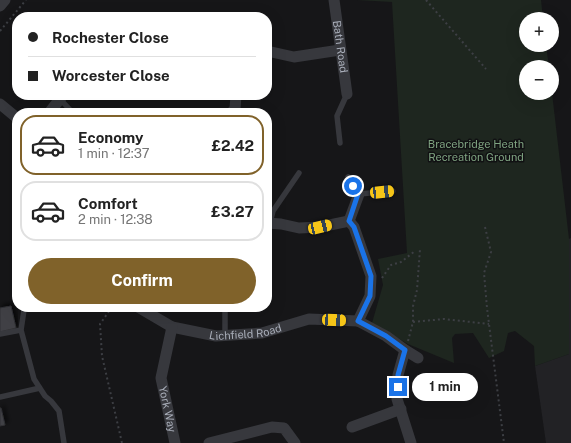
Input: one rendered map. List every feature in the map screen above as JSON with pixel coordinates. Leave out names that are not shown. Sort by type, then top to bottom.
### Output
[{"type":"street","points":[[0,6],[5,0]]},
{"type":"street","name":"Bath Road","points":[[334,0],[347,94]]},
{"type":"street","points":[[272,52],[294,57],[340,50]]},
{"type":"street","points":[[53,108],[60,100]]},
{"type":"street","points":[[0,104],[12,114]]},
{"type":"street","points":[[349,221],[358,194]]},
{"type":"street","points":[[272,223],[299,228],[320,227],[349,221]]},
{"type":"street","points":[[349,221],[354,227],[371,276],[370,296],[358,321],[406,347],[418,358]]},
{"type":"street","name":"Lichfield Road","points":[[146,312],[172,327],[216,336],[262,333],[310,319],[358,321]]},
{"type":"street","name":"York Way","points":[[172,327],[162,378],[174,443]]},
{"type":"street","points":[[406,347],[398,375],[397,399],[411,443]]},
{"type":"street","points":[[352,427],[401,409]]},
{"type":"street","points":[[209,443],[272,427],[284,428],[295,443]]},
{"type":"lane","points":[[340,143],[337,116],[347,94]]},
{"type":"lane","points":[[272,214],[299,173]]},
{"type":"lane","points":[[348,177],[358,194],[393,190]]},
{"type":"lane","points":[[24,312],[21,330],[34,379],[59,411],[64,443]]},
{"type":"lane","points":[[225,312],[225,335]]},
{"type":"lane","points":[[0,334],[21,330]]},
{"type":"lane","points":[[0,397],[40,388]]},
{"type":"path","points":[[16,12],[26,0]]},
{"type":"path","points":[[426,0],[486,69]]},
{"type":"path","points":[[0,31],[12,17]]},
{"type":"path","points":[[485,227],[491,252],[484,273],[504,443]]},
{"type":"path","points":[[406,347],[413,322],[413,306],[417,290],[420,249]]},
{"type":"path","points":[[370,296],[392,265],[401,262],[415,251]]},
{"type":"path","points":[[108,312],[100,324],[102,356],[122,443]]},
{"type":"path","points":[[413,322],[444,319],[489,324]]},
{"type":"shaded area","points":[[571,238],[571,443],[546,443],[535,366],[569,354],[569,239]]},
{"type":"green space","name":"Bracebridge Heath Recreation Ground","points":[[357,0],[541,0],[542,12],[519,12],[519,52],[547,52],[548,60],[519,60],[519,100],[553,100],[569,239],[569,354],[535,366],[534,346],[515,331],[508,333],[504,351],[489,358],[473,333],[455,334],[452,338],[454,363],[408,344],[372,323],[383,285],[378,259],[407,253],[392,2]]},
{"type":"building","points":[[11,306],[16,328],[0,332],[0,308]]},
{"type":"building","points":[[0,408],[5,425],[0,426]]},
{"type":"route","points":[[353,186],[358,194],[349,221],[354,227],[371,276],[370,296],[358,321],[386,336],[405,350],[398,375],[398,387]]}]
